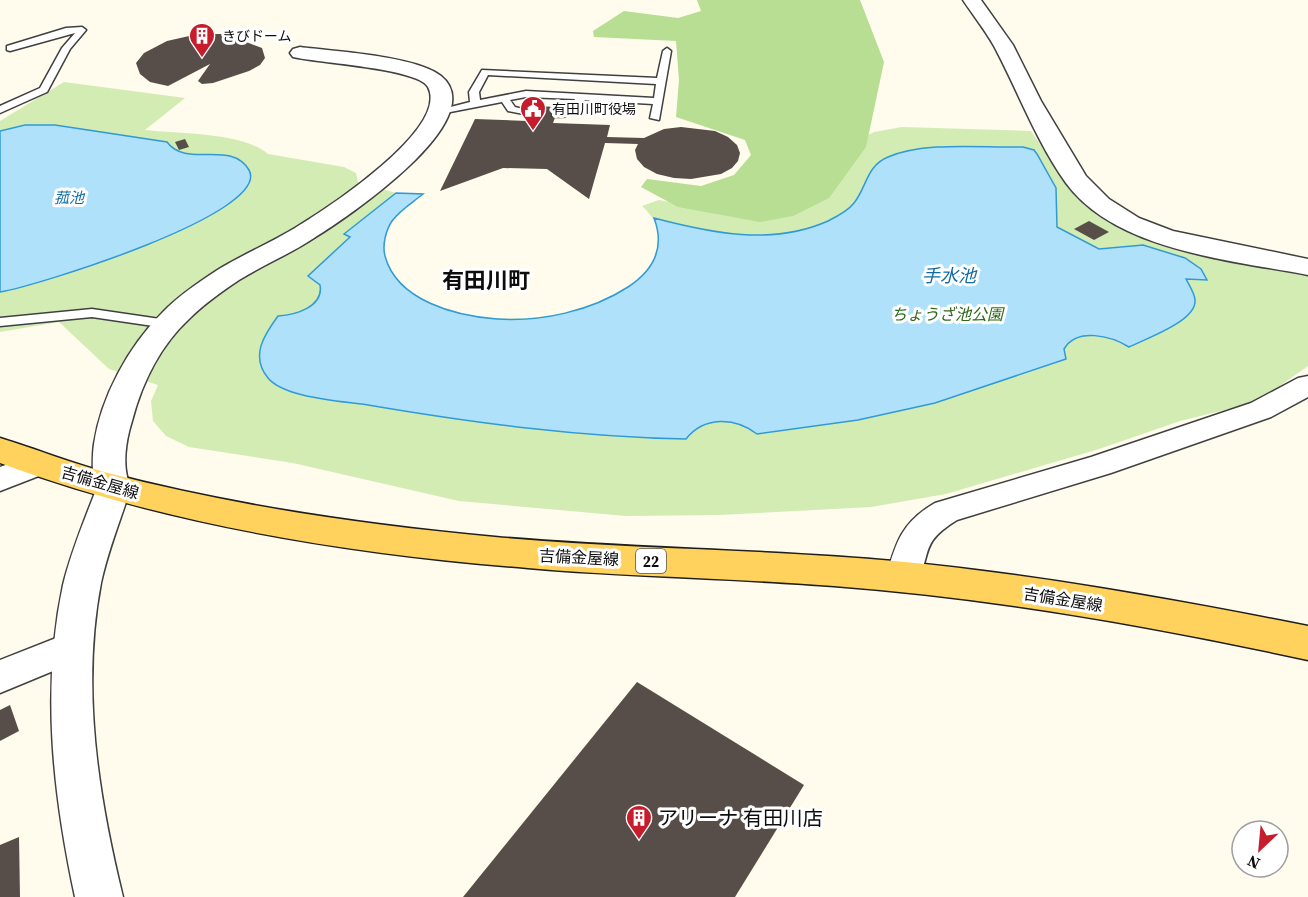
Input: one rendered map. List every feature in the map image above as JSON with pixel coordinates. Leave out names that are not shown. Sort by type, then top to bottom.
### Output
[{"type":"main road","name":"吉備金屋線","points":[[0,450],[112,486],[248,517],[366,536],[527,554],[903,577],[1060,598],[1233,627],[1308,643]]},
{"type":"street","points":[[972,0],[1003,45],[1030,101],[1076,180],[1100,204],[1130,222],[1164,236],[1201,246],[1308,267]]},
{"type":"street","points":[[99,897],[79,800],[72,675],[80,595],[112,486],[111,442],[129,382],[167,324],[197,297],[231,274],[311,230],[358,196],[422,139],[436,122],[440,111],[438,86],[429,76],[420,71],[300,53]]},
{"type":"street","points":[[903,577],[915,535],[929,520],[946,510],[1100,465],[1262,410],[1308,385]]},
{"type":"street","points":[[0,480],[38,464]]},
{"type":"street","points":[[0,677],[74,646]]},
{"type":"lane","points":[[0,110],[44,90],[66,48],[82,30],[69,30],[10,48]]},
{"type":"lane","points":[[655,118],[667,51]]},
{"type":"lane","points":[[475,104],[474,92],[485,72],[662,81]]},
{"type":"lane","points":[[440,111],[534,94],[658,101]]},
{"type":"lane","points":[[556,114],[570,113],[577,109],[580,105],[580,97]]},
{"type":"lane","points":[[504,98],[511,109],[530,114]]},
{"type":"lane","points":[[0,322],[92,313],[167,324]]},
{"type":"green space","points":[[697,0],[860,0],[884,62],[866,147],[829,198],[793,216],[760,222],[678,207],[641,187],[647,179],[701,186],[734,175],[751,155],[745,140],[676,117],[679,80],[676,41],[594,37],[593,31],[624,11],[678,18],[701,11]]},
{"type":"green space","name":"ちょうざ池公園","points":[[64,82],[185,98],[145,130],[227,138],[257,147],[268,154],[344,167],[356,173],[358,182],[396,193],[423,194],[399,213],[389,225],[384,245],[386,260],[391,272],[418,296],[455,313],[510,319],[565,313],[592,306],[616,295],[636,281],[652,262],[659,246],[659,232],[653,218],[642,206],[659,200],[721,212],[874,132],[902,127],[1031,131],[1072,191],[1111,224],[1149,239],[1308,275],[1308,366],[1274,390],[1245,405],[1180,421],[1099,449],[946,494],[871,507],[719,515],[626,516],[459,501],[293,463],[189,447],[166,436],[153,421],[151,401],[158,385],[109,369],[59,322],[0,332],[0,121]]},
{"type":"water","name":"菰池","points":[[25,125],[55,125],[167,142],[176,150],[197,155],[231,156],[241,161],[249,170],[247,187],[225,206],[189,226],[146,245],[100,263],[0,292],[0,131]]},
{"type":"water","name":"手水池","points":[[937,147],[1023,147],[1034,150],[1056,188],[1057,227],[1099,249],[1143,245],[1185,258],[1201,269],[1207,280],[1186,279],[1195,300],[1188,315],[1169,328],[1129,347],[1104,337],[1077,338],[1064,349],[1066,359],[935,403],[858,420],[757,434],[739,424],[711,423],[693,431],[686,439],[527,428],[315,398],[276,385],[268,378],[260,362],[264,338],[278,316],[300,312],[318,299],[320,285],[308,276],[350,237],[344,234],[396,193],[423,194],[395,217],[385,238],[385,256],[392,272],[402,284],[415,295],[447,310],[497,319],[531,319],[565,313],[598,303],[637,280],[645,273],[655,257],[658,239],[654,218],[697,228],[741,234],[763,235],[807,229],[828,221],[851,206],[871,171],[888,157],[903,152]]},
{"type":"building","name":"きびドーム","points":[[198,34],[242,37],[238,39],[262,48],[265,58],[260,65],[249,71],[213,83],[202,84],[198,81],[210,64],[168,86],[150,82],[140,74],[136,63],[144,53],[167,41]]},
{"type":"building","points":[[533,106],[559,107],[553,123],[610,125],[607,137],[644,138],[664,129],[681,127],[715,131],[728,137],[737,145],[740,153],[738,161],[732,168],[721,174],[691,179],[674,178],[657,174],[644,167],[637,159],[635,150],[638,144],[605,143],[589,199],[547,169],[503,168],[440,191],[475,119],[527,121]]},
{"type":"building","points":[[185,139],[189,147],[179,150],[175,142]]},
{"type":"building","points":[[1089,221],[1109,232],[1094,240],[1074,229]]},
{"type":"building","name":"アリーナ 有田川店","points":[[637,682],[804,785],[735,897],[463,897]]},
{"type":"building","points":[[10,705],[19,731],[0,741],[0,710]]},
{"type":"building","points":[[19,837],[20,897],[0,897],[0,845]]},
{"type":"place","name":"きびドーム","points":[[202,59]]},
{"type":"place","name":"有田川町役場","points":[[533,132]]},
{"type":"place","name":"アリーナ 有田川店","points":[[639,841]]},
{"type":"district","name":"有田川町","points":[[486,280]]}]
